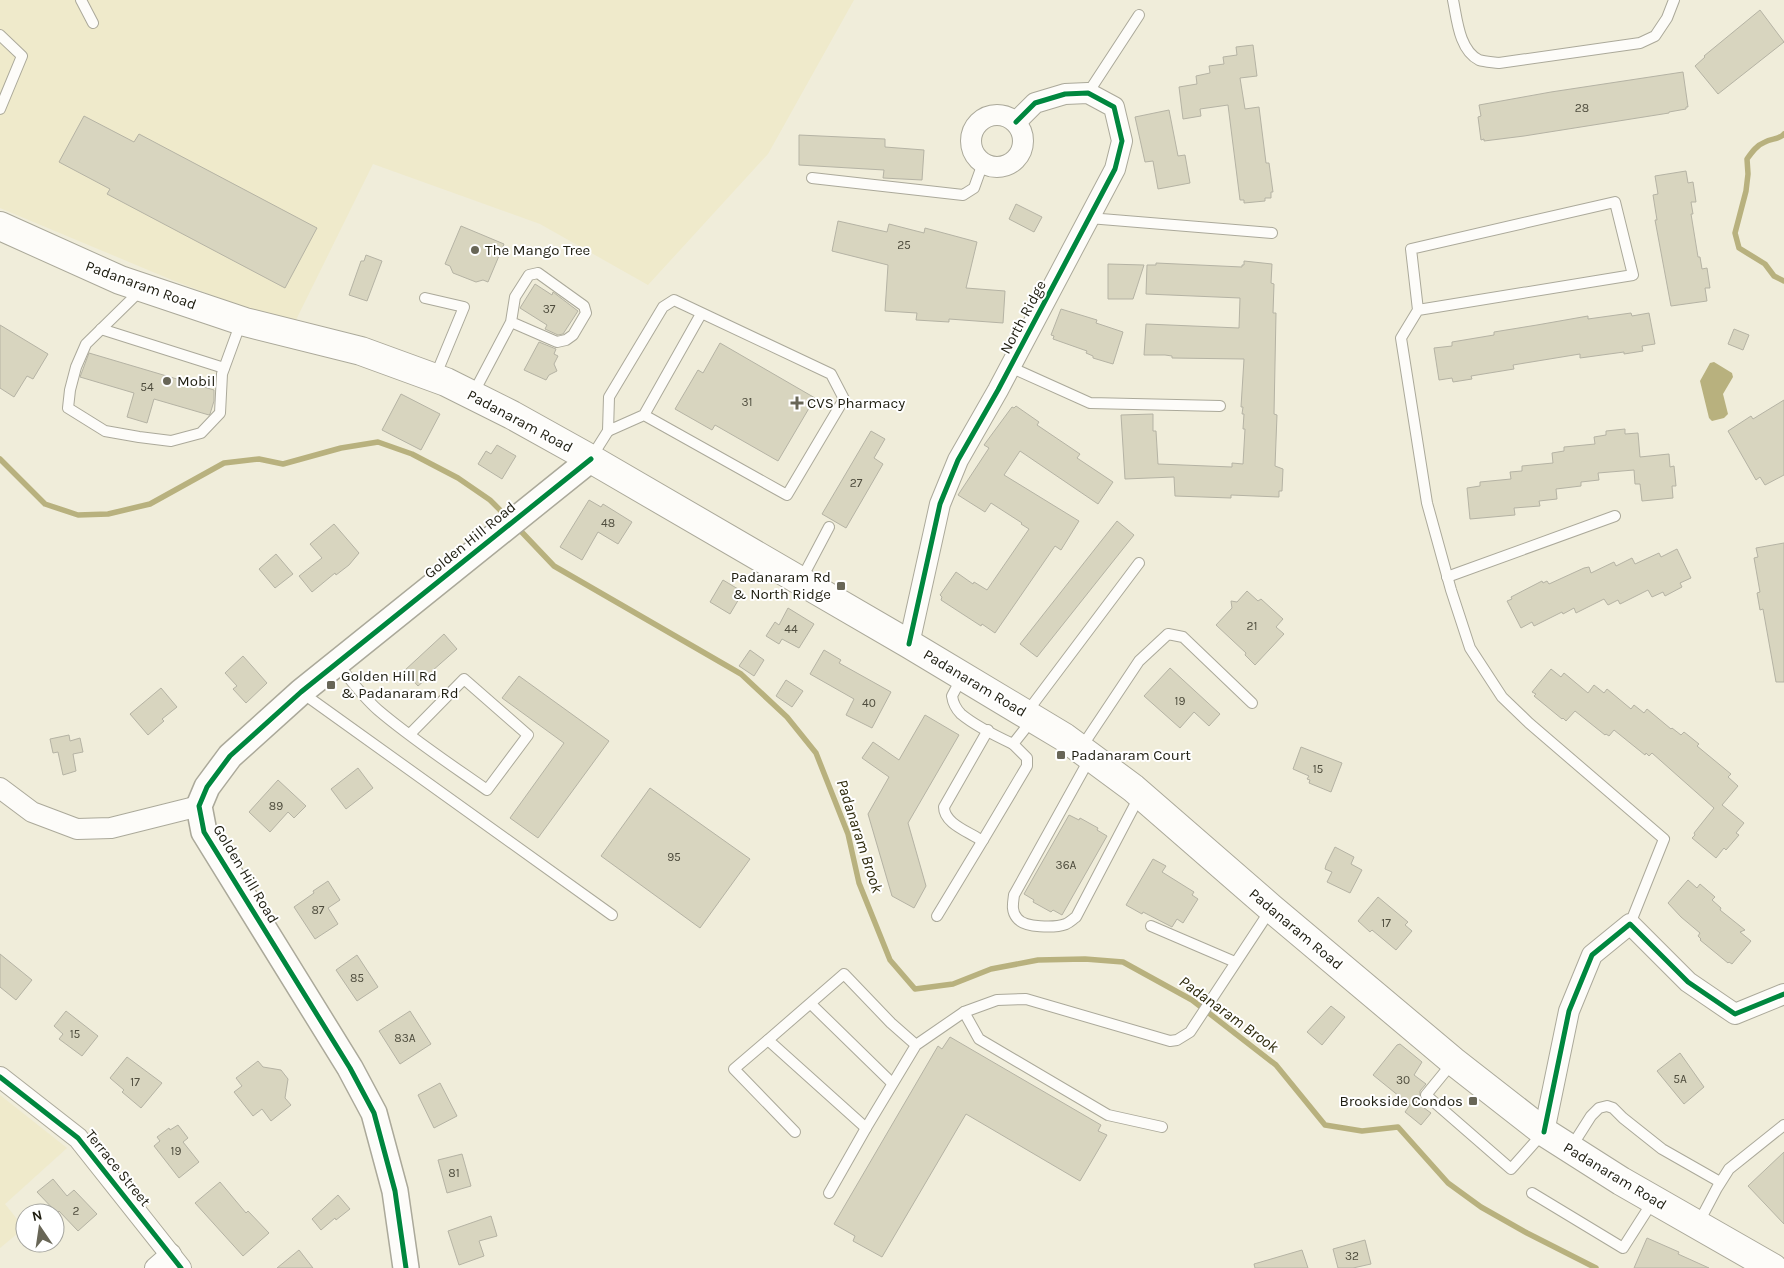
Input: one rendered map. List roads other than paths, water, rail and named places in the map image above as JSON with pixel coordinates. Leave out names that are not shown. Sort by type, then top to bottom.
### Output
[{"type":"main road","name":"Padanaram Road","points":[[0,226],[120,280],[242,321],[360,351],[435,378],[512,415],[591,459],[910,644],[1086,753],[1140,795],[1453,1061],[1544,1132],[1570,1150],[1653,1200],[1773,1268]]},
{"type":"street","points":[[1016,122],[1035,103],[1064,94],[1088,93]]},
{"type":"street","name":"North Ridge","points":[[910,644],[940,504],[958,460],[1010,367],[1115,169],[1122,141],[1114,107],[1088,93]]},
{"type":"street","points":[[998,115],[1008,117],[1016,122],[1024,139],[1023,149],[1018,157],[1011,164],[1002,167],[992,167],[983,163],[976,156],[972,148],[971,138],[974,129],[980,121],[988,116],[998,115]]},
{"type":"street","name":"Golden Hill Road","points":[[406,1268],[395,1191],[374,1113],[350,1068],[204,832],[199,806],[207,787],[230,756],[301,692],[591,459]]},
{"type":"street","points":[[0,788],[32,812],[77,829],[112,828],[199,806]]},
{"type":"street","points":[[1544,1132],[1569,1011],[1575,995],[1592,955],[1630,924],[1688,982],[1735,1014],[1784,994]]},
{"type":"street","name":"Terrace Street","points":[[0,1077],[78,1138],[176,1261]]},
{"type":"street","points":[[155,1268],[176,1261]]},
{"type":"lane","points":[[81,0],[93,23]]},
{"type":"lane","points":[[1453,0],[1467,49],[1480,60],[1499,63],[1640,43],[1655,36],[1667,18],[1674,0]]},
{"type":"lane","points":[[1088,93],[1139,15]]},
{"type":"lane","points":[[0,35],[22,56],[0,110]]},
{"type":"lane","points":[[812,178],[963,195],[974,188],[983,163]]},
{"type":"lane","points":[[1418,310],[1633,275],[1615,202],[1410,249],[1418,310],[1401,338],[1427,503],[1447,577],[1470,648],[1502,697],[1529,723],[1664,839],[1630,924]]},
{"type":"lane","points":[[1089,218],[1272,233]]},
{"type":"lane","points":[[472,395],[511,322],[515,297],[529,275],[538,273],[584,306],[586,313],[573,335],[566,340],[557,342],[511,322]]},
{"type":"lane","points":[[143,288],[86,344],[76,366],[68,408],[104,431],[172,441],[201,433],[220,413],[222,374],[242,321]]},
{"type":"lane","points":[[426,298],[464,308],[435,378]]},
{"type":"lane","points":[[591,459],[608,431],[609,397],[663,307],[674,300],[831,374],[844,399],[788,495],[644,415]]},
{"type":"lane","points":[[608,431],[644,415],[701,314]]},
{"type":"lane","points":[[101,330],[224,368]]},
{"type":"lane","points":[[1010,367],[1090,403],[1220,406]]},
{"type":"lane","points":[[1447,577],[1615,516]]},
{"type":"lane","points":[[801,581],[829,527]]},
{"type":"lane","points":[[1013,744],[1029,716],[1139,563]]},
{"type":"lane","points":[[1140,795],[1076,917],[1065,924],[1047,927],[1027,924],[1018,920],[1012,904],[1014,895],[1086,753],[1139,661],[1168,634],[1184,637],[1252,703]]},
{"type":"lane","points":[[337,663],[357,689],[378,709],[410,734],[487,790],[528,735],[464,679],[410,734]]},
{"type":"lane","points":[[937,916],[1027,766],[1026,758],[1013,744],[961,714],[954,705],[952,696],[963,676]]},
{"type":"lane","points":[[301,692],[612,915]]},
{"type":"lane","points":[[983,840],[948,819],[944,814],[944,807],[988,730]]},
{"type":"lane","points":[[829,1193],[916,1045],[964,1012],[997,1000],[1026,999],[1170,1041],[1177,1040],[1190,1032],[1271,908]]},
{"type":"lane","points":[[1151,926],[1235,962]]},
{"type":"lane","points":[[795,1132],[734,1069],[844,974],[891,1023],[916,1045]]},
{"type":"lane","points":[[811,1004],[892,1083]]},
{"type":"lane","points":[[964,1012],[979,1039],[1108,1115],[1162,1127]]},
{"type":"lane","points":[[768,1040],[866,1128]]},
{"type":"lane","points":[[1453,1061],[1426,1095],[1511,1169],[1544,1132]]},
{"type":"lane","points":[[1570,1150],[1591,1116],[1599,1108],[1606,1106],[1613,1108],[1662,1149],[1720,1182]]},
{"type":"lane","points":[[1698,1225],[1720,1182],[1729,1169],[1784,1124]]},
{"type":"lane","points":[[1532,1193],[1623,1248],[1653,1200]]},
{"type":"waterway","points":[[1784,134],[1760,145],[1747,159],[1746,191],[1735,233],[1739,248],[1765,264],[1774,276],[1784,281]]},
{"type":"waterway","name":"Padanaram Brook","points":[[0,459],[45,504],[78,515],[108,514],[150,504],[224,463],[259,459],[283,464],[341,448],[378,442],[412,454],[458,478],[490,500],[508,518]]},
{"type":"waterway","name":"Padanaram Brook","points":[[516,526],[554,566],[741,674],[787,717],[816,753],[848,834],[859,883],[890,960],[915,989],[953,984],[991,969],[1038,960],[1085,959],[1123,962],[1192,1000],[1276,1065],[1325,1125],[1362,1131],[1398,1127],[1448,1183],[1481,1207],[1596,1268]]},
{"type":"place","name":"The Mango Tree","points":[[475,250]]},
{"type":"place","name":"Mobil","points":[[167,381]]},
{"type":"place","name":"CVS Pharmacy","points":[[797,403]]},
{"type":"place","name":"Padanaram Rd & North Ridge","points":[[841,586]]},
{"type":"place","name":"Golden Hill Rd & Padanaram Rd","points":[[331,685]]},
{"type":"place","name":"Padanaram Court","points":[[1061,755]]},
{"type":"place","name":"Brookside Condos","points":[[1473,1101]]}]
